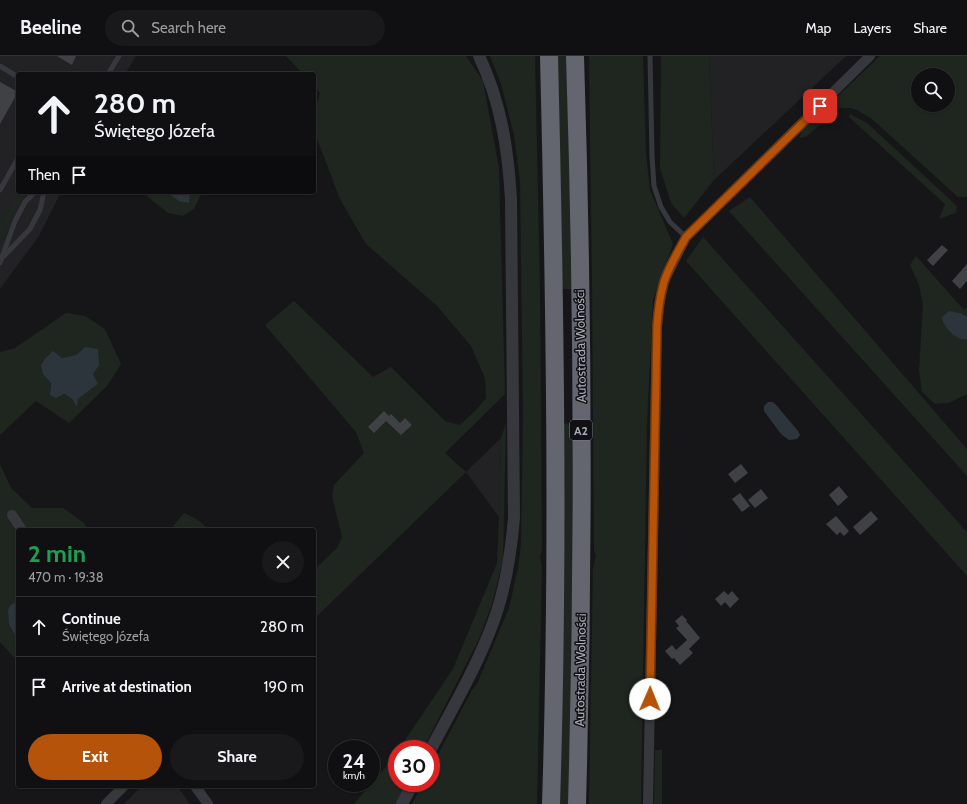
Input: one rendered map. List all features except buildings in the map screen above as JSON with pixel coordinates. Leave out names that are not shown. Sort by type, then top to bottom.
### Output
[{"type":"highway","name":"Autostrada Wolności","points":[[549,56],[554,272],[555,408],[554,658],[551,804]]},
{"type":"highway","name":"Autostrada Wolności","points":[[575,56],[581,449],[580,691],[577,804]]},
{"type":"street","points":[[435,740],[474,667],[494,620],[509,563],[514,518],[511,199],[509,162],[503,127],[494,96],[479,56]]},
{"type":"street","points":[[648,804],[657,326],[664,281],[674,258],[686,237],[870,56]]},
{"type":"street","points":[[12,515],[21,528]]},
{"type":"street","points":[[106,804],[122,788]]},
{"type":"street","points":[[196,788],[208,804]]},
{"type":"street","points":[[402,804],[408,792]]},
{"type":"lane","points":[[109,72],[119,56]]},
{"type":"lane","points":[[650,56],[654,186],[661,207],[670,222],[686,237]]},
{"type":"lane","points":[[0,66],[16,76]]},
{"type":"lane","points":[[0,190],[16,162]]},
{"type":"lane","points":[[1,260],[15,221],[25,202],[33,194]]},
{"type":"lane","points":[[1,260],[30,229],[40,210],[44,194]]},
{"type":"shaded area","points":[[0,56],[136,56],[126,72],[16,72],[16,194],[60,194],[39,236],[0,289]]},
{"type":"shaded area","points":[[286,56],[466,56],[483,81],[499,168],[505,394],[445,453],[466,472],[316,617],[316,568],[337,548],[342,537],[332,496],[334,485],[364,453],[356,432],[265,325],[294,301],[373,377],[391,367],[445,421],[460,425],[486,398],[485,378],[471,346],[437,306],[366,244],[340,199],[316,136],[316,106],[320,93],[316,88],[316,72],[301,72]]},
{"type":"shaded area","points":[[490,56],[535,56],[540,286],[542,549],[540,557],[542,566],[537,804],[412,804],[418,792],[440,792],[440,751],[472,690],[477,684],[509,608],[518,568],[521,544],[523,414],[520,182],[514,135],[501,84]]},
{"type":"shaded area","points":[[555,56],[569,56],[572,289],[561,289]]},
{"type":"shaded area","points":[[589,56],[643,56],[646,153],[650,190],[673,244],[653,300],[647,423],[641,804],[589,804],[593,568],[596,556],[594,551]]},
{"type":"shaded area","points":[[661,56],[709,56],[714,180],[684,218],[671,203],[660,168]]},
{"type":"shaded area","points":[[709,56],[846,56],[714,180]]},
{"type":"shaded area","points":[[880,56],[967,56],[967,197],[958,197],[872,119],[857,110],[851,108],[840,108],[807,136],[800,138],[801,131]]},
{"type":"shaded area","points":[[850,114],[867,123],[957,206],[956,213],[939,219],[945,204],[849,117]]},
{"type":"shaded area","points":[[18,194],[25,194],[10,217],[0,240],[0,225]]},
{"type":"shaded area","points":[[146,194],[201,194],[194,209],[183,216],[168,213]]},
{"type":"shaded area","points":[[169,194],[190,194],[189,203],[179,201]]},
{"type":"shaded area","points":[[750,197],[967,449],[967,476],[729,211]]},
{"type":"shaded area","points":[[703,237],[967,532],[967,576],[686,261]]},
{"type":"shaded area","points":[[916,256],[964,310],[967,307],[967,394],[949,403],[935,404],[922,392],[919,370],[923,305],[919,285],[910,265]]},
{"type":"shaded area","points":[[949,311],[960,313],[967,317],[967,339],[955,336],[944,325],[942,317]]},
{"type":"shaded area","points":[[66,313],[85,316],[105,329],[121,364],[107,386],[69,423],[36,401],[0,435],[0,352],[15,348]],"holes":[[[85,347],[93,374],[98,384],[78,399],[77,406],[66,395],[50,395],[53,352],[62,358],[76,355]]]},
{"type":"shaded area","points":[[85,347],[98,349],[99,365],[93,374],[98,384],[78,399],[77,407],[72,399],[64,394],[56,398],[50,395],[51,383],[43,374],[41,365],[53,351],[62,358],[76,355]]},
{"type":"shaded area","points":[[768,402],[773,402],[798,431],[800,435],[797,439],[789,440],[781,434],[764,411],[764,406]]},
{"type":"shaded area","points":[[506,423],[503,560],[492,604],[478,641],[428,740],[405,740],[453,669],[497,563],[501,438]]},
{"type":"shaded area","points":[[573,423],[572,804],[556,804],[562,424]]},
{"type":"shaded area","points":[[501,438],[499,517],[466,472]]},
{"type":"shaded area","points":[[0,464],[11,488],[32,508],[63,508],[84,523],[87,528],[16,528],[16,660],[0,642]]},
{"type":"shaded area","points":[[184,513],[198,520],[207,528],[172,528]]},
{"type":"shaded area","points":[[16,602],[16,637],[9,624],[8,610],[10,606]]},
{"type":"shaded area","points":[[655,750],[662,750],[662,804],[654,804]]},
{"type":"shaded area","points":[[388,764],[388,792],[402,792],[396,804],[354,804],[364,792],[380,792],[380,774]]},
{"type":"shaded area","points":[[140,788],[178,788],[190,804],[124,804]]},
{"type":"route","points":[[650,699],[657,326],[664,281],[674,258],[686,237],[820,106]]}]
